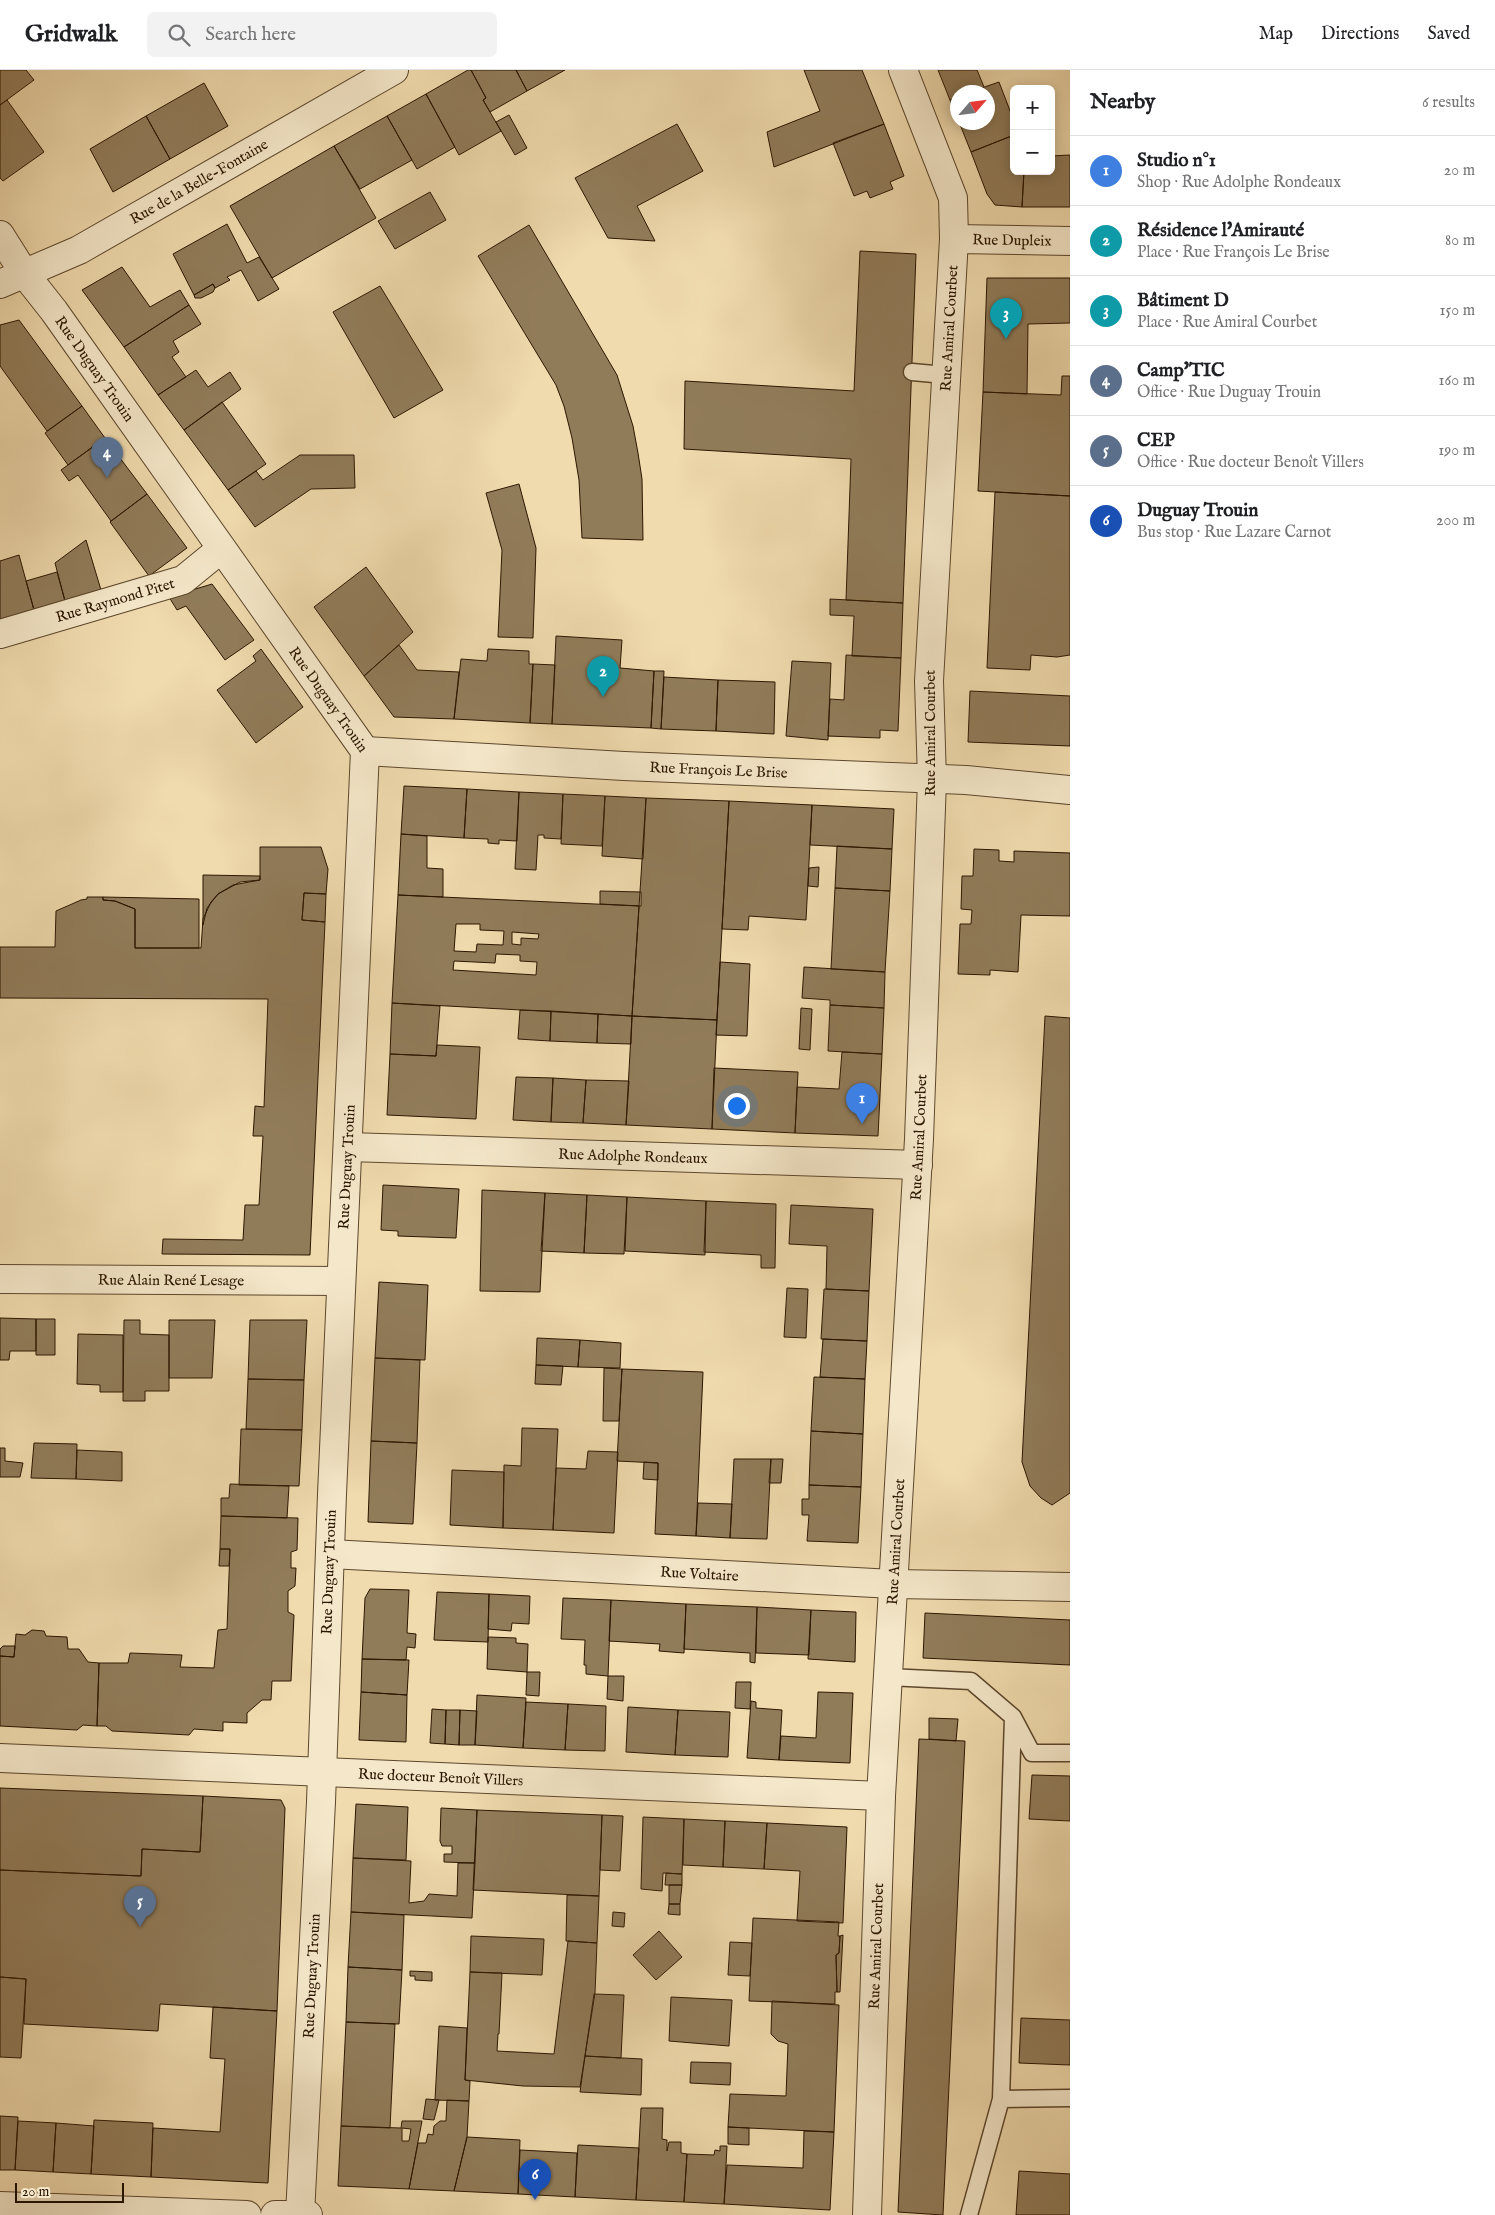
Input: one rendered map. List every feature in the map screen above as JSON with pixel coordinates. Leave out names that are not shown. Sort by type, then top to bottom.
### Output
[{"type":"street","name":"Rue de la Belle-Fontaine","points":[[12,278],[79,250],[394,70]]},
{"type":"street","name":"Rue Amiral Courbet","points":[[867,2215],[881,1796],[918,1164],[932,780],[929,681],[954,239],[953,198],[902,70]]},
{"type":"street","name":"Rue Duguay Trouin","points":[[0,235],[12,278],[54,311],[365,751],[341,1281],[323,1771],[296,2215]]},
{"type":"street","name":"Rue Dupleix","points":[[954,239],[1070,241]]},
{"type":"street","name":"Rue Raymond Pitet","points":[[0,634],[183,580],[221,549]]},
{"type":"street","name":"Rue François Le Brise","points":[[365,751],[624,766],[966,780],[1070,790]]},
{"type":"street","name":"Rue Adolphe Rondeaux","points":[[348,1147],[918,1164]]},
{"type":"street","name":"Rue Alain René Lesage","points":[[0,1279],[341,1281]]},
{"type":"street","name":"Rue Voltaire","points":[[330,1554],[893,1584],[1070,1587]]},
{"type":"street","name":"Rue docteur Benoît Villers","points":[[0,1758],[881,1796]]},
{"type":"street","points":[[0,2206],[247,2215]]},
{"type":"lane","points":[[912,372],[945,375]]},
{"type":"lane","points":[[888,1677],[971,1680],[1013,1717],[1032,1753],[1070,1753]]},
{"type":"lane","points":[[969,2215],[1001,2099],[1013,1717]]},
{"type":"lane","points":[[1001,2099],[1070,2098]]},
{"type":"building","points":[[0,70],[26,70],[34,80],[0,105]]},
{"type":"building","points":[[471,70],[486,98],[483,100],[501,131],[459,155],[426,94]]},
{"type":"building","points":[[471,70],[516,70],[527,91],[490,112],[483,100],[486,98]]},
{"type":"building","points":[[516,70],[565,70],[527,91]]},
{"type":"building","points":[[804,70],[862,70],[884,124],[774,167],[767,132],[820,111]]},
{"type":"building","points":[[938,70],[977,70],[983,85],[950,85],[950,100]]},
{"type":"building","points":[[999,82],[1010,111],[1010,137],[971,152],[962,130],[995,130],[995,85],[990,85]]},
{"type":"building","points":[[204,83],[228,126],[170,159],[146,116]]},
{"type":"building","points":[[426,94],[455,147],[417,169],[387,116]]},
{"type":"building","points":[[7,100],[44,152],[3,181],[0,178],[0,105]]},
{"type":"building","points":[[509,115],[527,148],[515,155],[496,122]]},
{"type":"building","points":[[146,116],[170,159],[113,192],[90,149]]},
{"type":"building","points":[[387,116],[412,160],[360,189],[334,146]]},
{"type":"building","points":[[677,124],[703,171],[637,206],[655,241],[608,238],[575,178]]},
{"type":"building","points":[[884,124],[904,176],[890,182],[893,189],[870,198],[867,191],[854,196],[833,143]]},
{"type":"building","points":[[1010,137],[1010,175],[1024,175],[1022,207],[995,205],[987,194],[971,152]]},
{"type":"building","points":[[334,146],[376,218],[272,278],[230,206]]},
{"type":"building","points":[[1070,155],[1070,207],[1022,207],[1024,175],[1055,175],[1055,156]]},
{"type":"building","points":[[430,192],[446,220],[395,249],[378,221]]},
{"type":"building","points":[[227,224],[247,263],[259,257],[279,289],[258,301],[241,270],[227,277],[230,280],[215,288],[213,284],[194,295],[173,254]]},
{"type":"building","points":[[529,225],[617,375],[633,426],[638,453],[642,479],[643,540],[582,538],[579,480],[564,406],[556,385],[478,256]]},
{"type":"building","points":[[860,251],[916,254],[903,603],[846,600],[851,459],[684,449],[685,381],[854,391]]},
{"type":"building","points":[[122,267],[150,307],[180,290],[189,305],[124,347],[82,290]]},
{"type":"building","points":[[987,278],[1070,278],[1070,323],[1028,324],[1027,394],[983,392]]},
{"type":"building","points":[[213,284],[215,288],[213,292],[201,298],[195,298],[194,295]]},
{"type":"building","points":[[380,286],[443,390],[394,418],[333,312]]},
{"type":"building","points":[[189,305],[201,324],[173,341],[179,352],[172,357],[186,377],[158,395],[124,347]]},
{"type":"building","points":[[19,320],[82,406],[47,431],[0,366],[0,325]]},
{"type":"building","points":[[196,370],[208,387],[230,372],[241,389],[184,430],[158,395]]},
{"type":"building","points":[[1062,376],[1070,376],[1070,496],[978,491],[983,392],[1061,395]]},
{"type":"building","points":[[222,402],[266,464],[228,490],[184,430]]},
{"type":"building","points":[[82,406],[105,438],[68,465],[45,433]]},
{"type":"building","points":[[105,438],[147,494],[111,521],[78,475],[69,481],[61,470]]},
{"type":"building","points":[[300,455],[354,455],[355,488],[311,489],[255,527],[228,490],[256,471],[263,480]]},
{"type":"building","points":[[519,484],[536,548],[533,638],[498,637],[502,550],[486,493]]},
{"type":"building","points":[[995,492],[1070,496],[1070,655],[1057,657],[1031,655],[1030,670],[987,668]]},
{"type":"building","points":[[147,494],[187,548],[149,576],[110,522]]},
{"type":"building","points":[[86,540],[101,590],[65,601],[55,563]]},
{"type":"building","points":[[19,555],[34,610],[0,620],[0,561]]},
{"type":"building","points":[[366,567],[413,632],[364,676],[314,607]]},
{"type":"building","points":[[57,572],[65,601],[34,610],[26,581]]},
{"type":"building","points":[[212,584],[254,640],[225,660],[186,606],[177,610],[169,597]]},
{"type":"building","points":[[830,599],[903,603],[901,658],[852,656],[854,616],[830,615]]},
{"type":"building","points":[[556,636],[622,640],[620,668],[654,671],[651,728],[552,724]]},
{"type":"building","points":[[399,645],[417,670],[459,672],[454,719],[394,717],[364,676]]},
{"type":"building","points":[[261,649],[303,707],[256,743],[217,690],[256,661],[253,656]]},
{"type":"building","points":[[488,649],[529,651],[529,664],[533,664],[530,723],[454,719],[461,659],[487,661]]},
{"type":"building","points":[[846,655],[901,658],[898,731],[880,730],[880,738],[828,736],[830,699],[844,700]]},
{"type":"building","points":[[792,661],[831,663],[828,740],[786,736]]},
{"type":"building","points":[[533,664],[555,665],[552,724],[530,723]]},
{"type":"building","points":[[654,671],[664,671],[661,729],[651,728]]},
{"type":"building","points":[[664,677],[718,680],[716,731],[661,729]]},
{"type":"building","points":[[718,680],[775,682],[774,734],[716,731]]},
{"type":"building","points":[[970,691],[1070,696],[1070,746],[968,742]]},
{"type":"building","points":[[404,786],[467,789],[464,838],[401,834]]},
{"type":"building","points":[[467,789],[519,792],[517,841],[499,840],[499,844],[488,843],[488,839],[464,838]]},
{"type":"building","points":[[519,792],[563,794],[561,839],[544,838],[544,835],[538,835],[536,870],[515,869]]},
{"type":"building","points":[[563,794],[605,796],[602,846],[561,844]]},
{"type":"building","points":[[605,796],[646,798],[643,859],[602,856]]},
{"type":"building","points":[[646,798],[729,801],[717,1020],[632,1016]]},
{"type":"building","points":[[729,801],[812,805],[806,920],[749,916],[748,930],[722,929]]},
{"type":"building","points":[[812,805],[894,809],[892,849],[810,845]]},
{"type":"building","points":[[401,834],[427,836],[427,868],[443,869],[443,897],[398,895]]},
{"type":"building","points":[[837,846],[892,849],[890,891],[835,888]]},
{"type":"building","points":[[260,847],[321,847],[328,869],[326,894],[304,893],[302,920],[325,922],[310,1255],[162,1254],[163,1239],[243,1240],[245,1205],[259,1205],[263,1136],[253,1136],[255,1106],[264,1107],[268,999],[0,998],[0,947],[55,947],[56,911],[87,899],[87,897],[103,897],[103,900],[115,901],[135,909],[135,948],[201,948],[203,919],[211,902],[218,894],[233,885],[260,880]]},
{"type":"building","points":[[974,849],[999,850],[999,861],[1014,862],[1014,851],[1070,853],[1070,916],[1021,915],[1018,972],[990,970],[990,975],[958,974],[960,924],[971,924],[972,910],[961,909],[962,876],[973,876]]},
{"type":"building","points":[[819,867],[818,887],[808,886],[809,868]]},
{"type":"building","points":[[203,875],[260,876],[260,880],[240,882],[218,894],[207,908],[203,925]]},
{"type":"building","points":[[835,888],[890,891],[885,972],[831,969]]},
{"type":"building","points":[[600,891],[641,892],[641,906],[600,904]]},
{"type":"building","points":[[304,893],[326,894],[325,922],[302,920]]},
{"type":"building","points":[[398,895],[639,906],[632,1016],[392,1003]],"holes":[[[456,924],[480,924],[480,930],[504,931],[503,945],[477,944],[476,952],[454,951]],[[512,932],[539,934],[538,939],[521,938],[521,945],[512,944]],[[496,954],[520,955],[520,961],[537,962],[536,975],[453,970],[454,961],[495,963]]]},
{"type":"building","points":[[103,897],[199,899],[199,948],[135,948],[135,909],[115,901],[103,900]]},
{"type":"building","points":[[720,962],[750,964],[747,1036],[716,1035]]},
{"type":"building","points":[[804,967],[885,972],[884,1008],[830,1005],[830,1000],[802,998]]},
{"type":"building","points":[[392,1003],[440,1006],[436,1056],[390,1054]]},
{"type":"building","points":[[830,1005],[884,1008],[882,1054],[828,1051]]},
{"type":"building","points":[[801,1008],[812,1009],[810,1050],[799,1049]]},
{"type":"building","points":[[520,1010],[551,1011],[550,1041],[518,1039]]},
{"type":"building","points":[[551,1011],[598,1014],[597,1043],[550,1041]]},
{"type":"building","points":[[598,1014],[632,1016],[631,1044],[597,1043]]},
{"type":"building","points":[[632,1016],[717,1020],[712,1129],[626,1125]]},
{"type":"building","points":[[1045,1016],[1070,1018],[1070,1493],[1052,1505],[1041,1498],[1030,1486],[1022,1462]]},
{"type":"building","points":[[437,1045],[480,1047],[476,1119],[387,1115],[390,1054],[436,1056]]},
{"type":"building","points":[[842,1052],[882,1054],[878,1136],[795,1133],[797,1087],[839,1089]]},
{"type":"building","points":[[714,1068],[798,1072],[795,1133],[712,1129]]},
{"type":"building","points":[[516,1077],[553,1078],[551,1122],[513,1120]]},
{"type":"building","points":[[553,1078],[586,1080],[583,1123],[551,1122]]},
{"type":"building","points":[[586,1080],[629,1081],[626,1125],[583,1123]]},
{"type":"building","points":[[383,1185],[459,1189],[456,1238],[398,1236],[398,1231],[381,1230]]},
{"type":"building","points":[[482,1190],[545,1193],[540,1292],[480,1291]]},
{"type":"building","points":[[545,1193],[587,1195],[584,1253],[541,1251]]},
{"type":"building","points":[[587,1195],[627,1197],[624,1254],[584,1253]]},
{"type":"building","points":[[627,1197],[706,1201],[705,1255],[625,1251]]},
{"type":"building","points":[[706,1201],[776,1204],[775,1268],[761,1268],[761,1255],[704,1252]]},
{"type":"building","points":[[791,1205],[873,1209],[869,1291],[826,1289],[827,1246],[789,1244]]},
{"type":"building","points":[[379,1282],[428,1285],[425,1360],[375,1358]]},
{"type":"building","points":[[787,1288],[808,1289],[806,1338],[784,1337]]},
{"type":"building","points":[[824,1289],[869,1291],[867,1341],[821,1339]]},
{"type":"building","points":[[0,1318],[36,1319],[36,1351],[10,1351],[9,1360],[0,1360]]},
{"type":"building","points":[[36,1319],[55,1319],[55,1355],[36,1355]]},
{"type":"building","points":[[124,1320],[140,1320],[140,1334],[169,1335],[169,1391],[145,1391],[145,1401],[123,1401]]},
{"type":"building","points":[[169,1320],[215,1320],[212,1378],[169,1378]]},
{"type":"building","points":[[250,1320],[307,1320],[304,1380],[248,1379]]},
{"type":"building","points":[[78,1334],[123,1335],[123,1392],[100,1392],[100,1385],[77,1384]]},
{"type":"building","points":[[537,1338],[580,1340],[578,1367],[536,1365]]},
{"type":"building","points":[[823,1339],[867,1341],[865,1379],[820,1377]]},
{"type":"building","points":[[580,1340],[621,1343],[620,1368],[578,1367]]},
{"type":"building","points":[[375,1358],[420,1360],[417,1443],[371,1441]]},
{"type":"building","points":[[536,1365],[563,1366],[561,1385],[535,1384]]},
{"type":"building","points":[[604,1368],[622,1369],[619,1421],[603,1421]]},
{"type":"building","points":[[622,1369],[703,1372],[696,1536],[655,1534],[658,1463],[617,1461]]},
{"type":"building","points":[[814,1377],[865,1379],[863,1434],[811,1431]]},
{"type":"building","points":[[248,1379],[304,1380],[302,1430],[246,1429]]},
{"type":"building","points":[[522,1428],[558,1429],[553,1530],[503,1528],[504,1465],[521,1466]]},
{"type":"building","points":[[241,1429],[302,1430],[299,1486],[239,1485]]},
{"type":"building","points":[[811,1431],[863,1434],[861,1487],[809,1485]]},
{"type":"building","points":[[371,1441],[417,1443],[413,1524],[368,1522]]},
{"type":"building","points":[[34,1443],[77,1444],[76,1479],[31,1478]]},
{"type":"building","points":[[0,1448],[5,1448],[5,1461],[23,1463],[20,1477],[0,1477]]},
{"type":"building","points":[[77,1450],[122,1452],[122,1481],[76,1479]]},
{"type":"building","points":[[588,1451],[618,1452],[614,1533],[553,1530],[556,1468],[586,1469]]},
{"type":"building","points":[[734,1459],[771,1459],[767,1539],[730,1538]]},
{"type":"building","points":[[771,1459],[783,1459],[781,1483],[769,1483]]},
{"type":"building","points":[[644,1462],[658,1463],[658,1480],[643,1479]]},
{"type":"building","points":[[452,1470],[504,1472],[503,1528],[450,1525]]},
{"type":"building","points":[[230,1484],[289,1486],[287,1518],[221,1516],[221,1498],[229,1498]]},
{"type":"building","points":[[809,1485],[861,1487],[858,1543],[807,1541],[809,1515],[802,1515],[802,1499],[809,1499]]},
{"type":"building","points":[[698,1503],[732,1504],[730,1538],[696,1536]]},
{"type":"building","points":[[221,1516],[298,1518],[297,1550],[291,1552],[291,1568],[296,1568],[295,1586],[288,1591],[288,1612],[294,1615],[291,1681],[272,1681],[271,1700],[262,1700],[247,1713],[247,1723],[223,1722],[223,1731],[194,1729],[189,1735],[112,1731],[106,1726],[97,1726],[99,1663],[128,1663],[130,1653],[182,1655],[180,1667],[214,1668],[218,1630],[227,1629],[230,1549],[220,1549]]},
{"type":"building","points":[[220,1549],[230,1549],[229,1566],[219,1566]]},
{"type":"building","points":[[370,1589],[409,1590],[407,1633],[416,1634],[415,1648],[407,1647],[406,1660],[362,1659],[365,1598]]},
{"type":"building","points":[[437,1592],[489,1594],[488,1642],[434,1640]]},
{"type":"building","points":[[489,1594],[530,1596],[529,1624],[512,1623],[511,1631],[488,1629]]},
{"type":"building","points":[[563,1598],[611,1600],[608,1676],[586,1674],[586,1665],[584,1665],[585,1640],[561,1639]]},
{"type":"building","points":[[611,1600],[686,1604],[684,1653],[659,1651],[660,1644],[609,1641]]},
{"type":"building","points":[[686,1604],[757,1607],[755,1663],[750,1662],[750,1653],[684,1649]]},
{"type":"building","points":[[757,1607],[811,1610],[809,1655],[756,1653]]},
{"type":"building","points":[[811,1610],[856,1612],[855,1662],[808,1659]]},
{"type":"building","points":[[925,1613],[1070,1620],[1070,1665],[923,1658]]},
{"type":"building","points":[[32,1630],[44,1631],[46,1636],[67,1637],[68,1649],[79,1649],[88,1662],[99,1663],[97,1726],[83,1725],[77,1730],[0,1726],[0,1656],[14,1657],[16,1634],[25,1635]]},
{"type":"building","points":[[488,1637],[516,1638],[516,1643],[528,1644],[527,1672],[487,1669]]},
{"type":"building","points":[[3,1646],[15,1646],[14,1657],[0,1656],[0,1649]]},
{"type":"building","points":[[362,1659],[409,1660],[407,1695],[361,1692]]},
{"type":"building","points":[[527,1672],[540,1672],[539,1696],[526,1695]]},
{"type":"building","points":[[608,1676],[624,1676],[623,1701],[607,1699]]},
{"type":"building","points":[[736,1682],[751,1682],[750,1709],[735,1708]]},
{"type":"building","points":[[361,1692],[407,1695],[406,1742],[359,1740]]},
{"type":"building","points":[[818,1692],[853,1693],[850,1763],[779,1760],[781,1736],[816,1738]]},
{"type":"building","points":[[477,1695],[526,1698],[523,1748],[475,1745]]},
{"type":"building","points":[[751,1701],[756,1702],[756,1708],[782,1710],[779,1760],[747,1758]]},
{"type":"building","points":[[526,1702],[568,1704],[565,1750],[523,1748]]},
{"type":"building","points":[[568,1704],[606,1706],[605,1751],[565,1750]]},
{"type":"building","points":[[628,1707],[678,1710],[675,1755],[626,1752]]},
{"type":"building","points":[[432,1709],[446,1710],[445,1744],[430,1743]]},
{"type":"building","points":[[446,1710],[460,1710],[459,1745],[445,1744]]},
{"type":"building","points":[[460,1710],[477,1711],[475,1745],[459,1745]]},
{"type":"building","points":[[678,1710],[730,1712],[728,1757],[675,1755]]},
{"type":"building","points":[[929,1718],[958,1719],[956,1741],[929,1739]]},
{"type":"building","points":[[919,1739],[965,1741],[943,2215],[898,2212]]},
{"type":"building","points":[[1032,1775],[1070,1776],[1070,1821],[1029,1819]]},
{"type":"building","points":[[0,1788],[203,1796],[200,1852],[142,1849],[141,1876],[0,1870]]},
{"type":"building","points":[[203,1796],[281,1800],[285,1808],[277,2011],[160,2004],[158,2031],[24,2024],[26,1979],[0,1977],[0,1870],[141,1876],[142,1849],[200,1852]]},
{"type":"building","points":[[356,1804],[408,1807],[406,1860],[353,1858]]},
{"type":"building","points":[[441,1808],[477,1810],[475,1863],[444,1862],[444,1854],[452,1854],[452,1846],[442,1846],[440,1841]]},
{"type":"building","points":[[477,1810],[602,1815],[599,1896],[473,1890]]},
{"type":"building","points":[[602,1815],[623,1816],[620,1871],[600,1870]]},
{"type":"building","points":[[643,1817],[684,1819],[682,1874],[663,1873],[662,1891],[641,1889]]},
{"type":"building","points":[[684,1819],[725,1821],[723,1867],[683,1865]]},
{"type":"building","points":[[725,1821],[767,1823],[764,1869],[723,1867]]},
{"type":"building","points":[[767,1823],[847,1827],[843,1923],[797,1921],[800,1871],[764,1869]]},
{"type":"building","points":[[353,1858],[411,1861],[409,1903],[424,1901],[429,1894],[457,1896],[458,1863],[475,1863],[472,1918],[351,1912]]},
{"type":"building","points":[[666,1873],[682,1874],[682,1885],[665,1885]]},
{"type":"building","points":[[669,1885],[682,1885],[680,1904],[669,1904]]},
{"type":"building","points":[[567,1895],[599,1896],[597,1943],[566,1941]]},
{"type":"building","points":[[669,1904],[680,1904],[680,1915],[668,1914]]},
{"type":"building","points":[[351,1912],[404,1915],[402,1970],[348,1967]]},
{"type":"building","points":[[613,1912],[625,1913],[624,1927],[612,1926]]},
{"type":"building","points":[[753,1918],[839,1922],[838,1936],[840,1936],[839,1953],[836,1955],[837,1992],[835,1992],[835,2004],[749,2001]]},
{"type":"building","points":[[659,1931],[682,1957],[656,1980],[633,1955]]},
{"type":"building","points":[[843,1935],[840,1992],[837,1992],[836,1955],[839,1953],[840,1936]]},
{"type":"building","points":[[471,1936],[544,1939],[542,1975],[470,1972]]},
{"type":"building","points":[[568,1941],[597,1943],[595,1993],[580,2087],[523,2086],[465,2080],[470,1972],[502,1973],[497,2051],[554,2054]]},
{"type":"building","points":[[730,1942],[752,1943],[750,1976],[728,1975]]},
{"type":"building","points":[[348,1967],[402,1970],[399,2024],[346,2022]]},
{"type":"building","points":[[410,1971],[432,1972],[432,1981],[415,1980],[415,1976],[410,1976]]},
{"type":"building","points":[[0,1977],[26,1979],[21,2058],[0,2057]]},
{"type":"building","points":[[594,1994],[624,1995],[621,2058],[585,2056]]},
{"type":"building","points":[[671,1997],[732,2000],[729,2046],[669,2041]]},
{"type":"building","points":[[772,2001],[839,2005],[834,2132],[728,2127],[730,2094],[786,2096],[788,2044],[778,2041],[771,2034]]},
{"type":"building","points":[[213,2007],[277,2011],[268,2183],[151,2177],[153,2128],[220,2132],[225,2059],[210,2058]]},
{"type":"building","points":[[1021,2018],[1070,2020],[1070,2065],[1019,2063]]},
{"type":"building","points":[[346,2022],[395,2024],[390,2128],[341,2126]]},
{"type":"building","points":[[439,2026],[467,2028],[465,2080],[470,2081],[469,2101],[435,2100]]},
{"type":"building","points":[[585,2056],[642,2059],[641,2095],[580,2092]]},
{"type":"building","points":[[691,2062],[731,2063],[730,2085],[690,2083]]},
{"type":"building","points":[[426,2099],[439,2100],[434,2120],[423,2119]]},
{"type":"building","points":[[447,2100],[469,2101],[467,2137],[454,2191],[409,2189],[418,2143],[426,2143],[428,2134],[433,2135],[434,2126],[440,2121],[446,2121]]},
{"type":"building","points":[[641,2108],[663,2108],[662,2139],[667,2140],[667,2151],[669,2142],[681,2142],[681,2153],[687,2154],[684,2202],[636,2200]]},
{"type":"building","points":[[0,2116],[18,2117],[15,2170],[0,2170]]},
{"type":"building","points":[[94,2120],[153,2123],[151,2177],[91,2174]]},
{"type":"building","points":[[18,2121],[56,2123],[53,2172],[15,2170]]},
{"type":"building","points":[[402,2121],[422,2121],[409,2189],[338,2186],[341,2126],[401,2128]],"holes":[[[402,2128],[411,2129],[409,2141],[402,2141]]]},
{"type":"building","points":[[56,2123],[94,2126],[91,2174],[53,2172]]},
{"type":"building","points":[[728,2127],[749,2128],[749,2145],[728,2144]]},
{"type":"building","points":[[804,2131],[834,2132],[830,2210],[724,2204],[727,2165],[803,2168]]},
{"type":"building","points":[[467,2137],[520,2140],[518,2194],[454,2191]]},
{"type":"building","points":[[578,2145],[639,2148],[636,2200],[575,2197]]},
{"type":"building","points":[[720,2146],[727,2146],[724,2204],[684,2202],[687,2154],[714,2155],[715,2150],[720,2151]]},
{"type":"building","points":[[520,2150],[577,2153],[575,2197],[518,2194]]},
{"type":"building","points":[[1019,2171],[1070,2174],[1070,2215],[1016,2215]]},
{"type":"place","name":"Bâtiment D","points":[[1006,339]]},
{"type":"place","name":"Camp'TIC","points":[[107,478]]},
{"type":"place","name":"Résidence l'Amirauté","points":[[603,697]]},
{"type":"place","name":"Studio n°1","points":[[862,1124]]},
{"type":"place","name":"CEP","points":[[140,1927]]},
{"type":"place","name":"Duguay Trouin","points":[[535,2200]]}]
